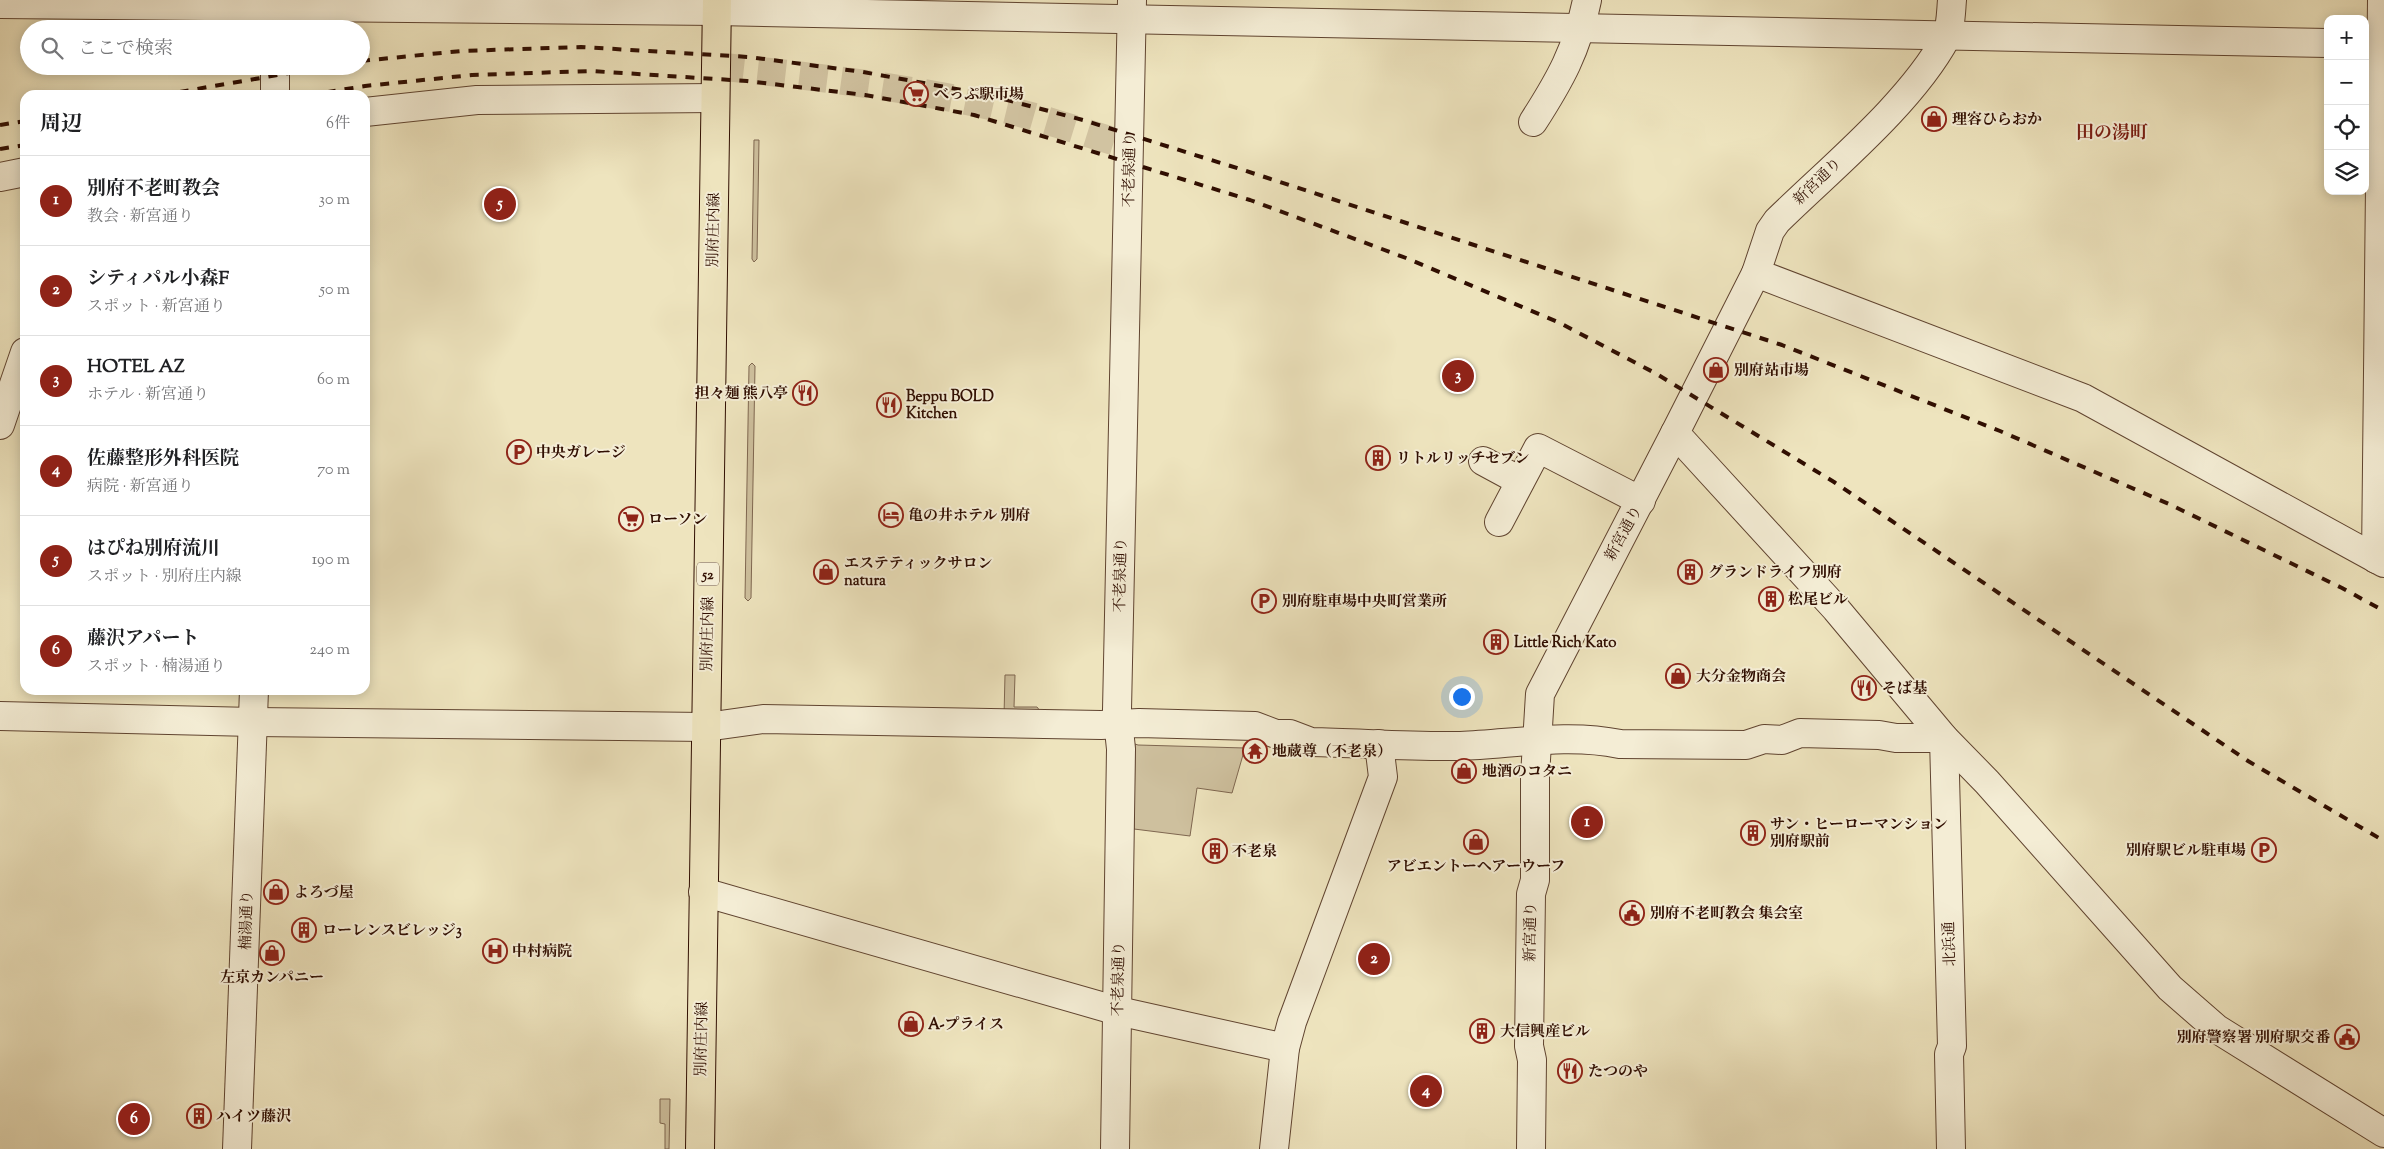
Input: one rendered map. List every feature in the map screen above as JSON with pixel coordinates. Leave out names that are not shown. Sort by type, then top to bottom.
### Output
[{"type":"main road","name":"別府庄内線","points":[[700,1149],[717,6]]},
{"type":"street","points":[[1533,122],[1560,81],[1581,29],[1586,0]]},
{"type":"street","name":"新宮通り","points":[[1531,1149],[1532,1060],[1529,1046],[1531,894],[1534,880],[1535,782],[1540,694],[1615,546],[1624,536],[1642,501],[1756,273],[1770,232],[1777,221],[1871,130],[1911,88],[1947,36],[1952,0]]},
{"type":"street","points":[[1756,273],[2083,398],[2380,561],[2377,43],[2382,0]]},
{"type":"street","points":[[0,4],[276,12],[717,6],[1132,10],[1581,29],[2324,42]]},
{"type":"street","name":"不老泉通り","points":[[1116,1149],[1121,749],[1117,710],[1132,10]]},
{"type":"street","points":[[275,75],[275,90]]},
{"type":"street","points":[[370,111],[477,100],[594,97],[715,98]]},
{"type":"street","points":[[0,177],[20,173]]},
{"type":"street","points":[[0,425],[20,367]]},
{"type":"street","points":[[1675,433],[1836,609],[1944,738],[1987,782],[2170,988],[2217,1029],[2384,1133]]},
{"type":"street","points":[[1499,522],[1538,448],[1642,501]]},
{"type":"street","points":[[1483,460],[1520,481]]},
{"type":"street","name":"楠湯通り","points":[[237,1149],[254,695]]},
{"type":"street","points":[[0,716],[253,722],[706,727],[763,719],[1255,726],[1276,734],[1290,734],[1311,742],[1462,746],[1538,741],[1601,740],[1620,744],[1746,745],[1764,739],[1782,740],[1800,733],[1879,735],[1896,738],[1944,738]]},
{"type":"street","name":"北浜通","points":[[1944,738],[1952,1046],[1949,1054],[1951,1149]]},
{"type":"street","points":[[1274,1149],[1285,1048],[1292,1022],[1383,777],[1379,744]]},
{"type":"street","points":[[703,892],[1118,1011],[1285,1048]]},
{"type":"shaded area","points":[[754,140],[759,140],[757,259],[754,262],[752,259]]},
{"type":"shaded area","points":[[752,363],[755,366],[751,598],[748,601],[745,598],[749,366]]},
{"type":"shaded area","points":[[1005,675],[1015,675],[1014,707],[1037,707],[1041,712],[1004,716]]},
{"type":"shaded area","points":[[1135,744],[1245,748],[1232,793],[1197,788],[1190,836],[1134,829]]},
{"type":"shaded area","points":[[660,1099],[670,1099],[669,1149],[665,1149],[665,1124],[660,1123]]},
{"type":"tunnel","points":[[716,66],[829,79],[942,96],[1016,112],[1129,146]]},
{"type":"railway","points":[[370,60],[461,51],[581,47],[749,57],[863,72],[984,94],[1083,120],[1782,345],[2000,431],[2169,504],[2342,588],[2384,611]]},
{"type":"railway","points":[[340,90],[472,75],[591,71],[747,81],[865,95],[974,115],[1250,200],[1406,258],[1558,322],[1655,373],[1834,482],[2248,761],[2384,841]]},
{"type":"railway","points":[[191,90],[278,75]]},
{"type":"railway","points":[[0,125],[20,122]]},
{"type":"railway","points":[[0,149],[20,146]]},
{"type":"place","name":"べっぷ駅市場","points":[[916,94]]},
{"type":"place","name":"理容ひらおか","points":[[1934,119]]},
{"type":"place","name":"はぴね別府流川","points":[[500,204]]},
{"type":"place","name":"別府站市場","points":[[1716,370]]},
{"type":"place","name":"HOTEL AZ","points":[[1458,376]]},
{"type":"place","name":"担々麺 熊八亭","points":[[805,393]]},
{"type":"place","name":"Beppu BOLD Kitchen","points":[[889,405]]},
{"type":"place","name":"中央ガレージ","points":[[519,452]]},
{"type":"place","name":"リトルリッチセブン","points":[[1378,458]]},
{"type":"place","name":"亀の井ホテル 別府","points":[[891,515]]},
{"type":"place","name":"ローソン","points":[[631,519]]},
{"type":"place","name":"エステティックサロン natura","points":[[826,572]]},
{"type":"place","name":"グランドライフ別府","points":[[1690,572]]},
{"type":"place","name":"松尾ビル","points":[[1771,599]]},
{"type":"place","name":"別府駐車場中央町営業所","points":[[1264,601]]},
{"type":"place","name":"Little Rich Kato","points":[[1496,642]]},
{"type":"place","name":"大分金物商会","points":[[1678,676]]},
{"type":"place","name":"そば基","points":[[1864,688]]},
{"type":"place","name":"地蔵尊（不老泉）","points":[[1255,751]]},
{"type":"place","name":"地酒のコタニ","points":[[1464,771]]},
{"type":"place","name":"別府不老町教会","points":[[1587,822]]},
{"type":"place","name":"サン・ヒーローマンション 別府駅前","points":[[1753,833]]},
{"type":"place","name":"アビエントーヘアーウーフ","points":[[1476,842]]},
{"type":"place","name":"別府駅ビル駐車場","points":[[2264,850]]},
{"type":"place","name":"不老泉","points":[[1215,851]]},
{"type":"place","name":"よろづ屋","points":[[276,892]]},
{"type":"place","name":"別府不老町教会 集会室","points":[[1632,913]]},
{"type":"place","name":"ローレンスビレッジ3","points":[[304,930]]},
{"type":"place","name":"中村病院","points":[[495,951]]},
{"type":"place","name":"左京カンパニー","points":[[272,953]]},
{"type":"place","name":"シティパル小森F","points":[[1374,959]]},
{"type":"place","name":"A-プライス","points":[[911,1024]]},
{"type":"place","name":"大信興産ビル","points":[[1482,1031]]},
{"type":"place","name":"別府警察署 別府駅交番","points":[[2347,1037]]},
{"type":"place","name":"たつのや","points":[[1570,1071]]},
{"type":"place","name":"佐藤整形外科医院","points":[[1426,1091]]},
{"type":"place","name":"ハイツ藤沢","points":[[199,1116]]},
{"type":"place","name":"藤沢アパート","points":[[134,1119]]},
{"type":"district","name":"田の湯町","points":[[2112,132]]}]
